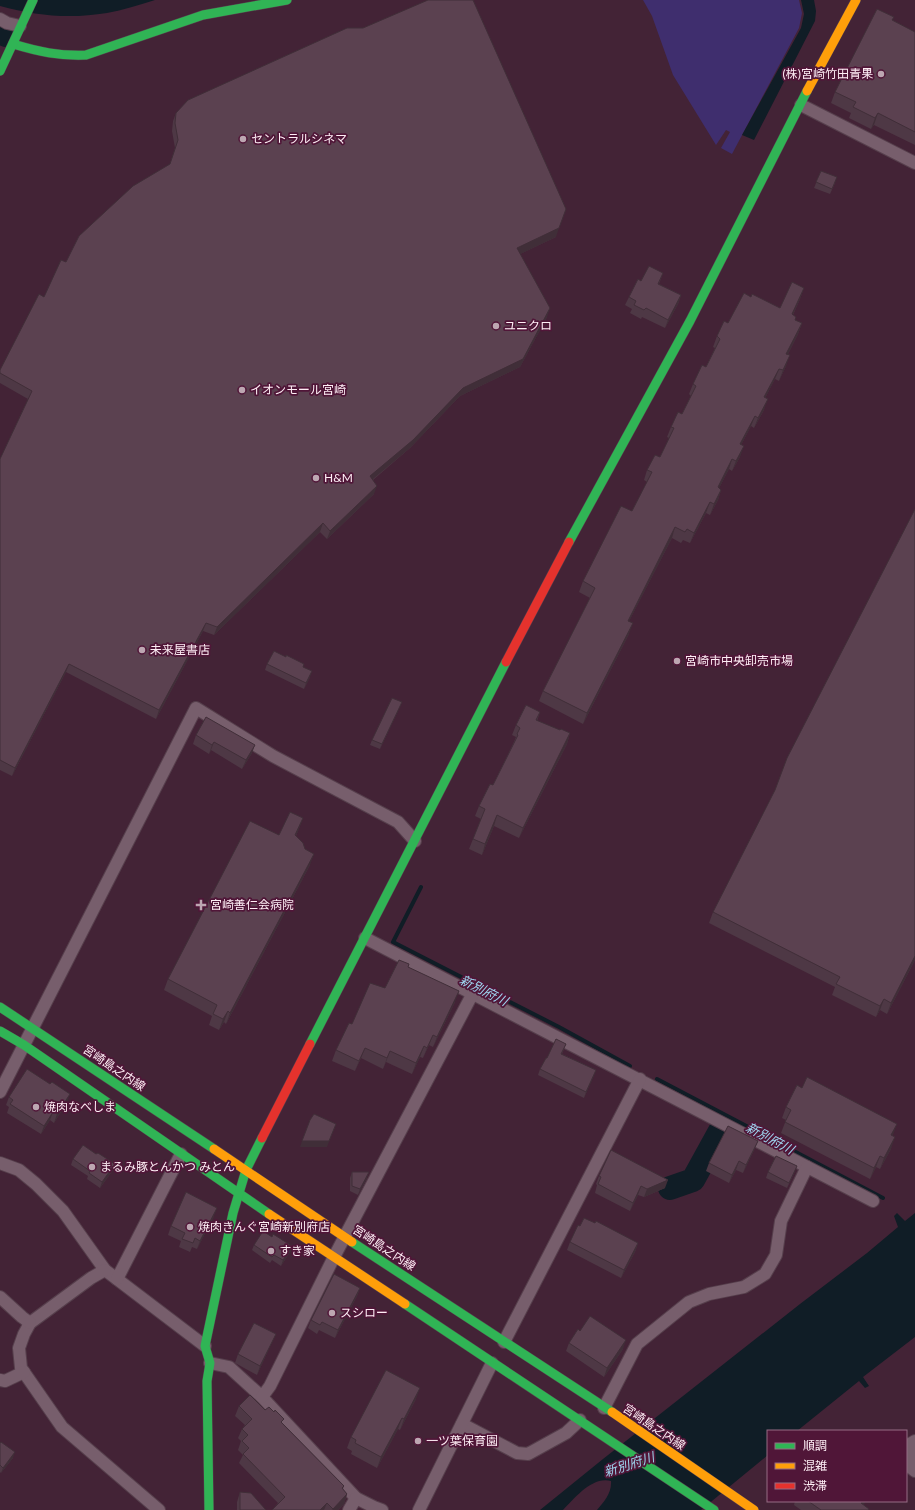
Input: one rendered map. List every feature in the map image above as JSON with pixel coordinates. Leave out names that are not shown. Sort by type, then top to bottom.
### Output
[{"type":"street","points":[[0,71],[33,0]]},
{"type":"street","points":[[13,44],[42,53],[67,56],[86,55],[203,15],[287,0]]},
{"type":"street","points":[[209,1510],[207,1381],[210,1363],[205,1346],[225,1247],[233,1213],[246,1170],[478,715],[557,564],[690,321],[856,0]]},
{"type":"street","points":[[842,7],[845,20]]},
{"type":"street","points":[[0,19],[8,23],[22,21]]},
{"type":"street","points":[[801,105],[915,163]]},
{"type":"street","points":[[0,1092],[196,708],[273,756],[398,822],[414,841]]},
{"type":"street","points":[[365,938],[640,1079],[872,1201]]},
{"type":"street","points":[[262,1397],[270,1386],[334,1257],[473,993]]},
{"type":"street","name":"宮崎島之内線","points":[[0,1007],[189,1134],[246,1170],[345,1237],[616,1415],[754,1510]]},
{"type":"street","points":[[0,1031],[24,1045],[239,1194],[492,1363],[602,1434],[714,1510]]},
{"type":"street","points":[[504,1342],[640,1079]]},
{"type":"street","points":[[117,1279],[181,1154]]},
{"type":"street","points":[[0,1163],[19,1170],[63,1210],[105,1270],[205,1346]]},
{"type":"street","points":[[604,1408],[637,1344],[689,1302],[709,1294],[744,1287],[765,1274],[776,1255],[781,1221],[807,1167]]},
{"type":"street","points":[[105,1270],[91,1278],[30,1323],[19,1348],[21,1368],[62,1427],[159,1510]]},
{"type":"street","points":[[0,1297],[30,1323]]},
{"type":"street","points":[[210,1363],[229,1368],[262,1397],[356,1498],[382,1510]]},
{"type":"street","points":[[418,1510],[492,1363]]},
{"type":"street","points":[[0,1380],[5,1381],[24,1372]]},
{"type":"street","points":[[462,1424],[517,1453],[528,1454],[566,1433],[580,1420]]},
{"type":"street","points":[[915,1441],[910,1444],[910,1467],[915,1471]]},
{"type":"street","points":[[349,1510],[356,1498]]},
{"type":"shaded area","points":[[643,0],[799,0],[802,13],[799,28],[732,154],[721,148],[730,132],[726,130],[716,145],[673,75],[652,16]]},
{"type":"water","points":[[0,0],[155,0],[107,13],[80,16],[53,16],[0,6]]},
{"type":"water","points":[[801,0],[814,0],[816,11],[815,21],[754,140],[742,135],[801,28],[804,14]]},
{"type":"water","points":[[897,1213],[905,1221],[915,1213],[915,1337],[863,1377],[869,1386],[865,1388],[859,1381],[798,1430],[767,1430],[767,1456],[701,1510],[597,1510],[609,1493],[611,1485],[611,1481],[604,1480],[584,1489],[563,1510],[540,1510],[800,1304],[867,1253],[898,1227],[894,1216]]},
{"type":"building","name":"イオンモール宮崎","points":[[428,0],[473,0],[566,209],[559,228],[517,248],[550,308],[523,359],[463,388],[413,440],[370,476],[377,486],[330,531],[323,523],[217,627],[206,623],[159,710],[69,664],[15,768],[0,760],[0,459],[32,391],[0,373],[0,370],[39,294],[44,297],[61,260],[66,262],[79,236],[133,186],[170,164],[178,140],[175,123],[176,113],[188,100],[347,28],[363,28]]},
{"type":"building","name":"(株)宮崎竹田青果","points":[[877,9],[894,17],[892,20],[915,32],[915,132],[878,113],[875,118],[853,107],[856,102],[835,92]]},
{"type":"building","points":[[821,171],[837,177],[832,189],[816,182]]},
{"type":"building","points":[[649,266],[663,273],[658,284],[681,295],[668,320],[646,308],[644,310],[634,305],[636,301],[629,297],[638,279],[641,281]]},
{"type":"building","points":[[792,282],[804,288],[792,314],[796,317],[795,320],[802,323],[786,354],[790,355],[783,370],[779,369],[764,397],[768,399],[758,418],[755,416],[740,444],[744,446],[736,461],[732,459],[718,487],[721,490],[714,504],[710,502],[694,533],[687,529],[685,532],[675,527],[628,621],[633,623],[587,713],[543,691],[595,588],[583,581],[621,506],[632,511],[652,472],[647,470],[655,455],[660,457],[674,428],[671,427],[678,412],[682,414],[696,386],[693,384],[702,365],[706,367],[720,339],[717,336],[724,321],[728,323],[744,293],[751,297],[752,294],[780,308]]},
{"type":"building","points":[[915,509],[915,956],[891,1003],[884,999],[880,1006],[836,984],[840,977],[713,912],[775,790],[787,758]]},
{"type":"building","points":[[274,651],[304,664],[303,667],[312,671],[306,683],[267,664]]},
{"type":"building","points":[[392,698],[402,702],[382,744],[372,740]]},
{"type":"building","points":[[526,705],[540,712],[536,720],[570,733],[523,828],[497,815],[485,844],[473,839],[485,809],[479,806],[490,784],[493,785],[518,735],[517,734],[520,728],[516,725]]},
{"type":"building","points":[[206,717],[255,745],[246,760],[214,742],[212,745],[196,735]]},
{"type":"building","points":[[290,812],[303,818],[295,835],[303,843],[305,849],[314,854],[230,1013],[228,1011],[223,1019],[213,1014],[217,1005],[168,979],[250,821],[279,835]]},
{"type":"building","points":[[399,960],[409,964],[408,967],[459,991],[437,1037],[433,1035],[427,1048],[424,1046],[416,1063],[390,1051],[387,1058],[365,1048],[359,1061],[336,1050],[349,1023],[352,1024],[370,983],[385,988]]},
{"type":"building","points":[[556,1039],[566,1044],[561,1054],[596,1070],[586,1092],[540,1069]]},
{"type":"building","name":"焼肉なべしま","points":[[27,1069],[50,1084],[52,1082],[70,1094],[57,1114],[53,1112],[44,1126],[10,1104],[13,1100],[9,1097]]},
{"type":"building","points":[[807,1077],[897,1124],[891,1135],[895,1137],[884,1158],[880,1156],[874,1168],[785,1122],[791,1110],[786,1107],[797,1085],[802,1088]]},
{"type":"building","points":[[314,1114],[336,1124],[329,1141],[302,1141],[310,1120]]},
{"type":"building","points":[[728,1126],[758,1141],[746,1165],[739,1161],[732,1175],[709,1163]]},
{"type":"building","name":"まるみ豚とんかつ みとん","points":[[83,1145],[115,1164],[102,1182],[73,1159]]},
{"type":"building","points":[[611,1150],[668,1180],[647,1189],[641,1186],[633,1203],[598,1184],[601,1177],[599,1176]]},
{"type":"building","points":[[776,1156],[797,1166],[789,1183],[768,1172]]},
{"type":"building","points":[[352,1172],[369,1172],[360,1189],[352,1186]]},
{"type":"building","name":"焼肉きんぐ宮崎新別府店","points":[[186,1192],[217,1208],[200,1241],[195,1238],[193,1243],[182,1239],[185,1233],[171,1226]]},
{"type":"building","points":[[584,1218],[595,1223],[596,1221],[638,1243],[624,1270],[570,1242],[578,1225],[580,1226]]},
{"type":"building","name":"すき家","points":[[263,1231],[272,1237],[273,1234],[292,1246],[283,1260],[274,1255],[272,1257],[254,1245]]},
{"type":"building","name":"スシロー","points":[[334,1274],[360,1288],[338,1330],[322,1322],[320,1325],[311,1320]]},
{"type":"building","points":[[590,1316],[626,1340],[607,1368],[569,1343],[578,1329],[580,1331]]},
{"type":"building","points":[[254,1323],[276,1334],[260,1366],[238,1354]]},
{"type":"building","points":[[386,1370],[420,1388],[404,1419],[402,1418],[381,1457],[355,1443],[356,1440],[351,1437]]},
{"type":"building","points":[[250,1395],[265,1410],[269,1407],[274,1412],[275,1410],[284,1419],[281,1422],[344,1486],[342,1488],[347,1494],[333,1509],[327,1503],[320,1510],[272,1510],[285,1497],[243,1454],[249,1448],[242,1441],[248,1435],[242,1429],[252,1419],[239,1406]]},
{"type":"building","points":[[1,1442],[15,1452],[3,1468],[0,1465]]},
{"type":"building","points":[[240,1492],[251,1493],[266,1510],[240,1510]]},
{"type":"building","points":[[809,1502],[862,1502],[861,1503],[869,1509],[868,1510],[821,1510]]},
{"type":"waterway","name":"新別府川","points":[[0,32],[6,35]]},
{"type":"waterway","name":"新別府川","points":[[421,887],[393,942],[559,1027],[630,1066]]},
{"type":"waterway","name":"新別府川","points":[[657,1079],[883,1198]]},
{"type":"waterway","name":"新別府川","points":[[670,1188],[693,1180],[720,1131]]},
{"type":"traffic: fast","points":[[0,71],[33,0]]},
{"type":"traffic: fast","points":[[13,44],[49,53],[86,55],[203,15],[287,0]]},
{"type":"traffic: fast","points":[[569,542],[690,321],[807,91]]},
{"type":"traffic: fast","points":[[310,1044],[506,662]]},
{"type":"traffic: fast","points":[[0,1007],[214,1149]]},
{"type":"traffic: fast","points":[[0,1031],[24,1045],[269,1214]]},
{"type":"traffic: fast","points":[[209,1510],[207,1381],[210,1363],[205,1346],[233,1213],[246,1170],[262,1138]]},
{"type":"traffic: fast","points":[[352,1242],[612,1412]]},
{"type":"traffic: fast","points":[[405,1304],[714,1510]]},
{"type":"traffic: slow","points":[[807,91],[856,0]]},
{"type":"traffic: slow","points":[[214,1149],[352,1242]]},
{"type":"traffic: slow","points":[[269,1214],[405,1304]]},
{"type":"traffic: slow","points":[[612,1412],[754,1510]]},
{"type":"traffic: jam","points":[[506,662],[569,542]]},
{"type":"traffic: jam","points":[[262,1138],[310,1044]]},
{"type":"place","name":"(株)宮崎竹田青果","points":[[881,74]]},
{"type":"place","name":"セントラルシネマ","points":[[243,139]]},
{"type":"place","name":"ユニクロ","points":[[496,326]]},
{"type":"place","name":"イオンモール宮崎","points":[[242,390]]},
{"type":"place","name":"H&M","points":[[316,478]]},
{"type":"place","name":"未来屋書店","points":[[142,650]]},
{"type":"place","name":"宮崎市中央卸売市場","points":[[677,661]]},
{"type":"place","name":"宮崎善仁会病院","points":[[201,905]]},
{"type":"place","name":"焼肉なべしま","points":[[36,1107]]},
{"type":"place","name":"まるみ豚とんかつ みとん","points":[[92,1167]]},
{"type":"place","name":"焼肉きんぐ宮崎新別府店","points":[[190,1227]]},
{"type":"place","name":"すき家","points":[[271,1251]]},
{"type":"place","name":"スシロー","points":[[332,1313]]},
{"type":"place","name":"一ツ葉保育園","points":[[418,1441]]}]
